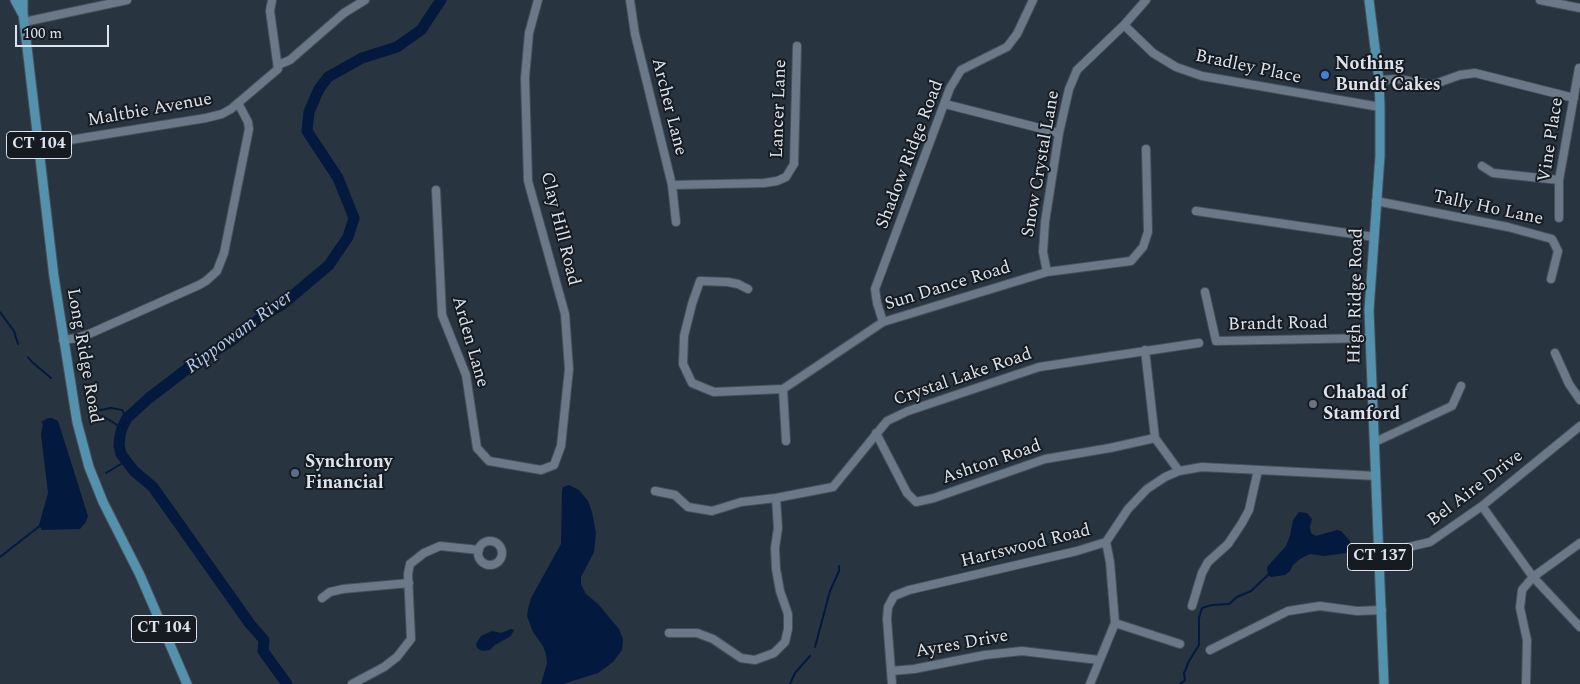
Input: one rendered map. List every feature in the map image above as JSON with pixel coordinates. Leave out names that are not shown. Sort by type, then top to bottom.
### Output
[{"type":"main road","name":"Long Ridge Road","points":[[15,0],[23,18]]},
{"type":"main road","name":"Long Ridge Road","points":[[24,0],[23,18],[46,214],[63,340],[77,422],[92,476],[140,575],[187,684]]},
{"type":"main road","name":"High Ridge Road","points":[[1368,0],[1379,80],[1380,107],[1380,156],[1369,310],[1384,684]]},
{"type":"street","points":[[23,18],[128,0]]},
{"type":"street","points":[[272,0],[270,16],[278,65]]},
{"type":"street","name":"Maltbie Avenue","points":[[39,145],[222,114],[231,109],[272,74],[278,65],[290,60],[339,17],[365,0]]},
{"type":"street","name":"Clay Hill Road","points":[[538,0],[529,33],[525,78],[528,181],[565,314],[569,369],[561,446],[554,465]]},
{"type":"street","name":"Archer Lane","points":[[630,0],[635,34],[672,185],[676,222]]},
{"type":"street","name":"Shadow Ridge Road","points":[[883,322],[875,288],[950,88],[961,70],[1007,47],[1017,34],[1033,0]]},
{"type":"street","name":"Snow Crystal Lane","points":[[1047,272],[1043,252],[1045,222],[1059,133],[1069,89],[1076,70],[1124,25],[1146,0]]},
{"type":"street","points":[[1540,0],[1580,8]]},
{"type":"street","name":"Bradley Place","points":[[1124,25],[1153,53],[1176,67],[1202,76],[1380,107]]},
{"type":"street","name":"Lancer Lane","points":[[672,185],[764,183],[786,177],[794,164],[797,46]]},
{"type":"street","name":"Vine Place","points":[[1559,218],[1559,180],[1579,68]]},
{"type":"street","points":[[1379,80],[1398,79],[1432,85],[1460,74],[1475,73],[1574,98]]},
{"type":"street","points":[[63,340],[89,334],[199,285],[212,277],[217,271],[224,253],[249,129],[248,122],[238,103]]},
{"type":"street","points":[[945,104],[1059,133]]},
{"type":"street","name":"Sun Dance Road","points":[[783,389],[883,322],[1047,272],[1131,261],[1143,247],[1148,232],[1146,149]]},
{"type":"street","points":[[1482,166],[1493,173],[1559,180]]},
{"type":"street","name":"Arden Lane","points":[[436,190],[442,315],[466,375],[477,448],[489,461],[541,470],[554,465]]},
{"type":"street","name":"Tally Ho Lane","points":[[1376,201],[1508,227],[1552,239],[1558,251],[1550,279]]},
{"type":"street","points":[[1196,211],[1374,237]]},
{"type":"street","points":[[748,289],[728,282],[700,281],[684,336],[682,364],[692,383],[714,392],[783,389],[786,442]]},
{"type":"street","name":"Brandt Road","points":[[1205,292],[1216,341],[1370,338]]},
{"type":"street","name":"Crystal Lake Road","points":[[655,491],[674,495],[688,507],[712,511],[741,502],[776,498],[833,487],[887,421],[908,411],[1039,366],[1198,343]]},
{"type":"street","points":[[1145,350],[1155,438],[1179,472]]},
{"type":"street","points":[[1555,352],[1569,384],[1580,400]]},
{"type":"street","points":[[1375,442],[1452,406],[1460,386]]},
{"type":"street","name":"Bel Aire Drive","points":[[1380,554],[1430,542],[1482,506],[1580,426]]},
{"type":"street","name":"Ashton Road","points":[[876,433],[907,493],[916,502],[934,498],[1045,459],[1155,438]]},
{"type":"street","name":"Hartswood Road","points":[[891,671],[887,613],[894,596],[908,590],[1077,551],[1106,542],[1128,509],[1147,489],[1166,477],[1202,467],[1376,476]]},
{"type":"street","points":[[1192,606],[1208,562],[1228,544],[1249,510],[1258,470]]},
{"type":"street","points":[[669,633],[697,633],[713,639],[741,658],[755,660],[774,653],[785,642],[788,629],[788,614],[780,590],[776,569],[775,548],[778,528],[776,498]]},
{"type":"street","points":[[1482,506],[1533,578],[1580,627]]},
{"type":"street","points":[[1090,684],[1115,624],[1110,562],[1106,542]]},
{"type":"street","points":[[1526,684],[1527,640],[1520,608],[1522,590],[1533,578],[1580,543]]},
{"type":"street","points":[[352,684],[384,667],[398,656],[412,639],[408,574],[410,564],[424,553],[440,546],[479,550]]},
{"type":"street","points":[[322,598],[330,592],[342,589],[409,583]]},
{"type":"street","points":[[1210,650],[1288,611],[1320,606],[1357,611],[1382,610]]},
{"type":"street","points":[[1115,624],[1180,644]]},
{"type":"street","name":"Ayres Drive","points":[[891,671],[914,669],[1022,650],[1099,660]]},
{"type":"street","points":[[891,671],[892,684]]},
{"type":"water","points":[[48,418],[58,421],[88,516],[80,529],[42,530],[39,525],[48,493],[41,434],[43,424],[41,422]]},
{"type":"water","points":[[569,485],[579,490],[588,501],[596,533],[594,552],[581,577],[581,584],[586,594],[598,604],[619,629],[623,639],[622,650],[613,662],[598,673],[563,684],[541,684],[547,663],[546,654],[533,632],[527,616],[531,598],[561,544],[562,491],[563,487]]},
{"type":"water","points":[[1299,512],[1307,513],[1312,519],[1311,533],[1316,536],[1337,530],[1341,531],[1350,541],[1350,547],[1346,553],[1324,556],[1310,554],[1300,559],[1285,575],[1271,577],[1268,575],[1267,567],[1286,546],[1293,520]]},
{"type":"water","points":[[511,629],[514,630],[511,636],[490,650],[482,651],[477,648],[476,644],[481,636],[492,631],[501,633]]},
{"type":"waterway","name":"Rippowam River","points":[[287,684],[263,651],[264,640],[250,624],[153,487],[134,471],[121,454],[119,446],[120,436],[127,418],[149,398],[195,363],[231,341],[263,316],[284,303],[329,265],[348,237],[354,218],[338,178],[307,131],[309,112],[319,89],[328,77],[362,58],[397,47],[421,30],[441,0]]},
{"type":"waterway","points":[[0,312],[14,331],[18,344]]},
{"type":"waterway","points":[[28,357],[51,378]]},
{"type":"waterway","points":[[90,408],[122,410],[127,418]]},
{"type":"waterway","points":[[90,408],[94,417],[106,418],[122,428]]},
{"type":"waterway","points":[[106,473],[126,461]]},
{"type":"waterway","points":[[0,557],[41,525]]},
{"type":"waterway","points":[[815,647],[830,591],[839,571],[839,566]]},
{"type":"waterway","points":[[1180,684],[1185,680],[1184,673],[1199,645],[1199,618],[1202,608],[1212,605],[1229,604],[1237,597],[1251,591],[1268,575]]},
{"type":"waterway","points":[[790,684],[795,673],[810,656]]},
{"type":"place","name":"Nothing Bundt Cakes","points":[[1325,75]]},
{"type":"place","name":"Chabad of Stamford","points":[[1313,404]]},
{"type":"place","name":"Synchrony Financial","points":[[295,473]]}]
